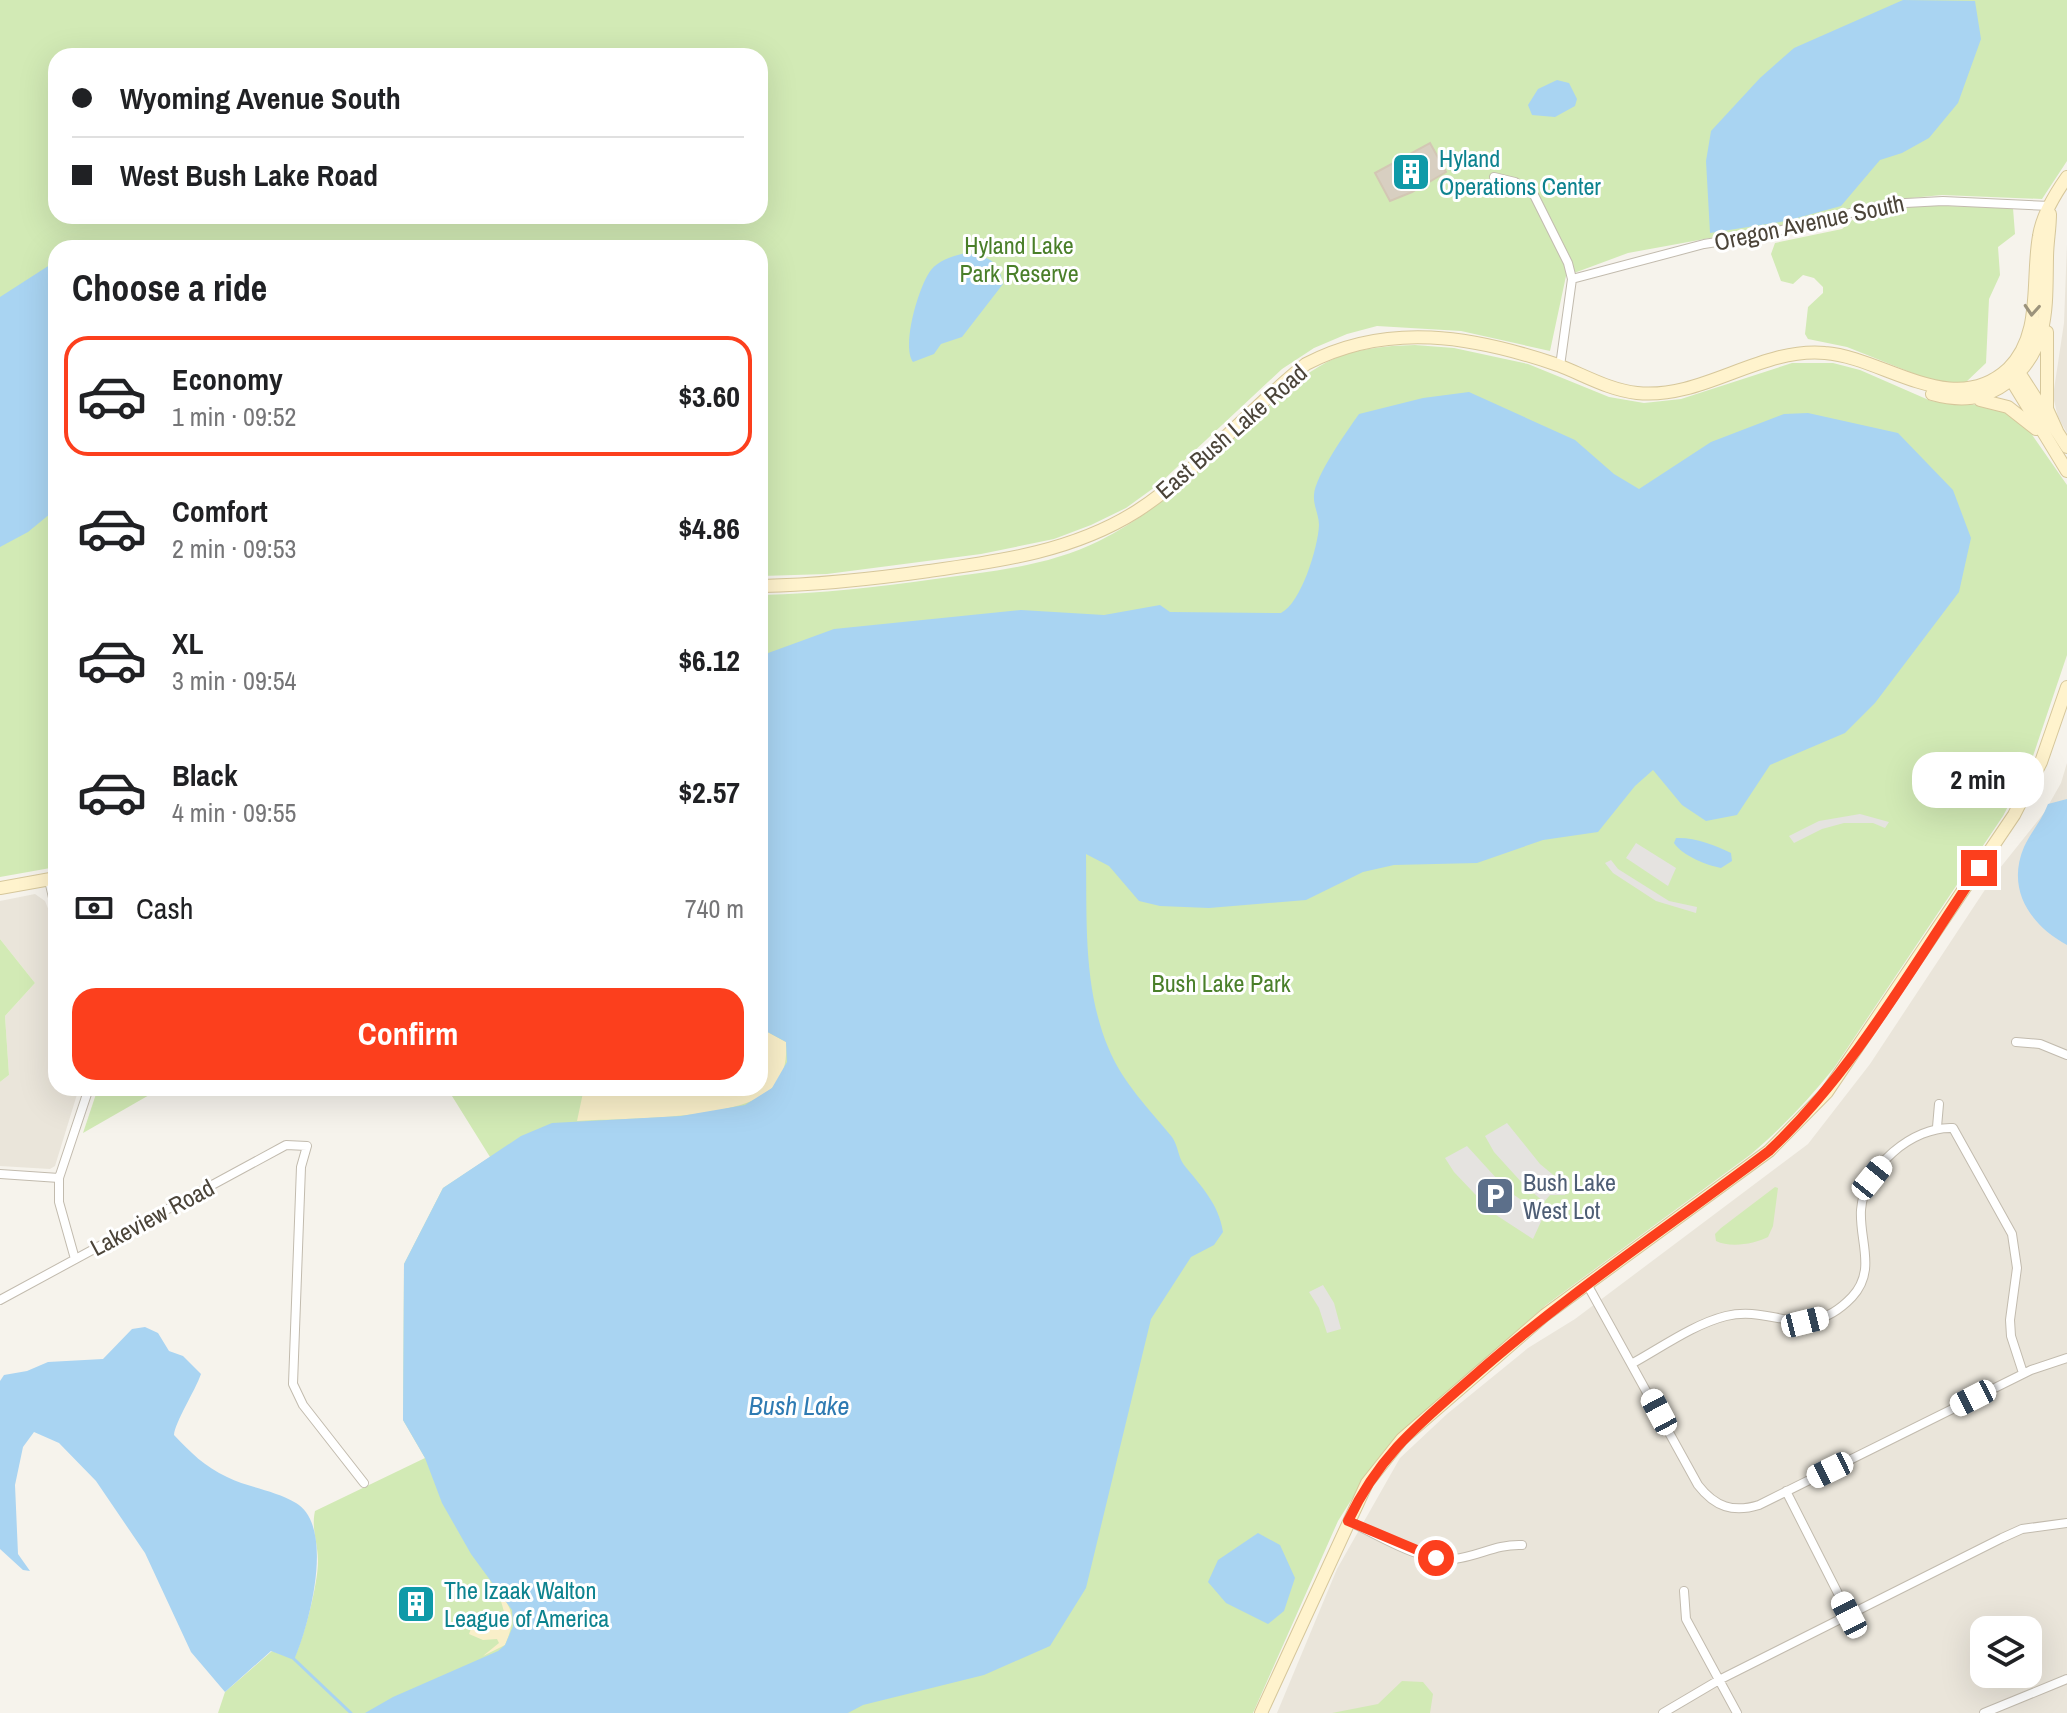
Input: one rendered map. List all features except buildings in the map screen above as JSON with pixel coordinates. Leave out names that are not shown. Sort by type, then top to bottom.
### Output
[{"type":"street","points":[[1494,177],[1515,182],[1534,195],[1568,263],[1572,279],[1560,366]]},
{"type":"street","points":[[2012,374],[2032,322],[2038,238],[2050,206],[2067,177]]},
{"type":"street","name":"Oregon Avenue South","points":[[1572,279],[1704,244],[1761,235],[1887,204],[1943,201],[2050,206]]},
{"type":"street","points":[[2050,206],[2046,399],[2057,431]]},
{"type":"street","points":[[1973,399],[1987,395],[2012,374],[2040,343],[2046,309]]},
{"type":"street","name":"East Bush Lake Road","points":[[768,586],[820,584],[974,565],[1025,556],[1082,539],[1139,510],[1306,364],[1351,344],[1401,336],[1447,339],[1515,351],[1619,390],[1651,394],[1692,386],[1797,353],[1837,354],[1930,386],[1954,390],[2012,374]]},
{"type":"street","name":"East Bush Lake Road","points":[[1887,372],[1925,391],[2008,407],[2042,434]]},
{"type":"street","points":[[2012,374],[2067,447]]},
{"type":"street","points":[[2012,374],[2042,434],[2067,471]]},
{"type":"street","points":[[1261,1713],[1367,1483],[1402,1439],[1531,1326],[1769,1151],[1827,1092],[2014,815],[2041,762],[2067,687]]},
{"type":"street","points":[[0,888],[48,880]]},
{"type":"street","points":[[2016,1042],[2040,1044],[2067,1055]]},
{"type":"street","points":[[75,1259],[59,1202],[59,1178],[86,1096]]},
{"type":"street","points":[[1937,1127],[1939,1104]]},
{"type":"street","points":[[1633,1363],[1724,1317],[1755,1314],[1788,1322],[1805,1322],[1837,1309],[1859,1288],[1864,1276],[1867,1251],[1861,1207],[1865,1192],[1899,1147],[1916,1135],[1937,1127],[1953,1128],[2012,1234],[2017,1268],[2011,1336],[2023,1373]]},
{"type":"street","name":"Lakeview Road","points":[[0,1300],[286,1145],[307,1146],[301,1167],[293,1384],[303,1405],[364,1483]]},
{"type":"street","points":[[0,1174],[59,1178]]},
{"type":"street","points":[[1587,1284],[1707,1496],[1718,1505],[1746,1509],[2023,1373],[2067,1358]]},
{"type":"street","points":[[1786,1491],[1849,1615]]},
{"type":"street","points":[[1348,1521],[1436,1558],[1468,1557],[1500,1544],[1522,1545]]},
{"type":"street","points":[[1663,1713],[1719,1680],[2022,1529],[2067,1523]]},
{"type":"street","points":[[1684,1591],[1686,1619],[1737,1713]]},
{"type":"street","points":[[1984,1713],[2067,1679]]},
{"type":"shaded area","points":[[2067,244],[2067,433],[2058,417],[2053,396],[2064,323]]},
{"type":"shaded area","points":[[2067,763],[2067,1713],[1277,1713],[1337,1569],[1400,1458],[1447,1414],[1528,1348],[1575,1319],[1808,1144],[1870,1064],[1996,873],[2044,813],[2061,783]]},
{"type":"shaded area","points":[[1860,814],[1889,822],[1885,828],[1873,823],[1844,823],[1822,829],[1794,843],[1789,836],[1819,821]]},
{"type":"shaded area","points":[[1636,843],[1676,868],[1668,886],[1626,858]]},
{"type":"shaded area","points":[[1611,860],[1618,869],[1669,901],[1697,907],[1696,913],[1656,901],[1613,873],[1605,863]]},
{"type":"shaded area","points":[[35,894],[45,901],[48,908],[48,1096],[77,1096],[55,1166],[50,1169],[0,1166],[0,1082],[9,1075],[5,1016],[35,983],[0,939],[0,901]]},
{"type":"shaded area","points":[[1507,1123],[1540,1164],[1569,1188],[1565,1195],[1550,1195],[1544,1202],[1494,1152],[1485,1136]]},
{"type":"shaded area","name":"Bush Lake West Lot","points":[[1467,1146],[1508,1191],[1544,1215],[1533,1239],[1493,1213],[1454,1172],[1445,1158]]},
{"type":"shaded area","points":[[1323,1285],[1334,1303],[1341,1329],[1327,1333],[1319,1308],[1309,1292]]},
{"type":"green space","name":"Hyland Lake Park Reserve","points":[[0,0],[2067,0],[2067,161],[2042,199],[1942,195],[1880,201],[1782,225],[1628,253],[1566,276],[1550,351],[1461,331],[1377,326],[1347,334],[1314,348],[1282,369],[1159,484],[1126,508],[1091,525],[1054,539],[981,554],[827,574],[768,576],[768,240],[48,240],[48,868],[0,877]]},
{"type":"green space","points":[[1913,205],[2013,208],[2015,234],[1998,247],[2000,275],[1989,299],[1986,363],[1965,383],[1935,382],[1847,347],[1808,339],[1805,334],[1808,307],[1823,293],[1823,287],[1814,278],[1803,275],[1793,284],[1781,281],[1771,254],[1775,243],[1842,229],[1858,215]]},
{"type":"green space","name":"Bush Lake Park","points":[[1415,345],[1454,348],[1528,364],[1609,397],[1644,403],[1681,399],[1792,363],[1833,363],[1860,370],[1931,401],[1989,406],[2008,414],[2026,426],[2067,485],[2067,655],[2030,765],[2003,816],[1834,1068],[1784,1124],[1750,1155],[1546,1305],[1400,1434],[1374,1464],[1338,1521],[1253,1713],[218,1713],[225,1692],[272,1651],[294,1659],[316,1583],[315,1511],[425,1458],[403,1420],[404,1264],[443,1188],[490,1157],[452,1096],[768,1096],[768,595],[848,590],[976,574],[1018,567],[1080,550],[1121,529],[1161,502],[1316,368],[1338,357],[1381,347]]},
{"type":"green space","points":[[0,939],[35,983],[5,1016],[9,1075],[0,1082]]},
{"type":"green space","points":[[95,1096],[148,1096],[83,1133]]},
{"type":"green space","points":[[1775,1187],[1778,1188],[1773,1226],[1768,1237],[1742,1244],[1716,1241],[1715,1234],[1721,1228]]},
{"type":"green space","points":[[1402,1681],[1423,1682],[1433,1694],[1430,1713],[1332,1713],[1378,1704]]},
{"type":"sand","points":[[768,1032],[786,1042],[784,1066],[768,1091]]},
{"type":"sand","points":[[582,1096],[761,1096],[735,1107],[680,1116],[577,1121]]},
{"type":"sand","points":[[498,1591],[508,1604],[512,1616],[511,1629],[505,1645],[483,1656],[499,1643],[497,1639],[483,1640],[469,1634],[476,1616],[503,1618],[505,1615]]},
{"type":"water","points":[[1903,0],[1975,1],[1981,39],[1958,103],[1929,138],[1902,153],[1880,160],[1841,206],[1786,221],[1710,233],[1706,161],[1711,131],[1760,78],[1794,48]]},
{"type":"water","points":[[1557,80],[1569,83],[1577,99],[1575,106],[1555,117],[1532,115],[1528,105],[1538,89]]},
{"type":"water","points":[[965,253],[995,264],[1003,284],[962,337],[941,344],[934,354],[913,362],[910,330],[926,278],[938,264]]},
{"type":"water","points":[[48,266],[48,516],[28,532],[0,547],[0,297]]},
{"type":"water","name":"Bush Lake","points":[[1469,392],[1575,440],[1614,474],[1639,489],[1711,442],[1784,414],[1808,413],[1898,433],[1953,490],[1971,538],[1959,592],[1875,703],[1845,733],[1770,765],[1737,815],[1706,821],[1682,805],[1653,770],[1635,786],[1598,832],[1543,840],[1477,863],[1394,865],[1363,872],[1306,900],[1209,908],[1160,906],[1139,901],[1109,866],[1086,854],[1090,976],[1108,1047],[1128,1083],[1174,1140],[1182,1162],[1213,1204],[1223,1232],[1214,1245],[1191,1257],[1151,1319],[1086,1588],[1050,1646],[984,1675],[863,1705],[848,1713],[365,1713],[393,1697],[498,1651],[505,1645],[513,1626],[512,1610],[471,1554],[442,1503],[425,1458],[403,1420],[404,1264],[443,1188],[521,1136],[552,1123],[681,1116],[745,1105],[759,1096],[768,1096],[768,1091],[787,1062],[786,1042],[768,1032],[768,653],[834,629],[1021,610],[1104,615],[1160,605],[1170,612],[1281,613],[1302,587],[1312,560],[1319,525],[1314,499],[1316,487],[1332,454],[1359,414],[1423,398]]},
{"type":"water","points":[[2067,799],[2067,945],[2032,916],[2020,891],[2018,877],[2024,847],[2048,804]]},
{"type":"water","points":[[1676,838],[1697,840],[1718,847],[1731,853],[1732,861],[1721,868],[1702,862],[1678,848],[1674,843]]},
{"type":"water","points":[[145,1327],[158,1333],[169,1351],[183,1356],[201,1374],[174,1435],[198,1459],[219,1473],[296,1503],[308,1515],[315,1533],[316,1578],[294,1660],[271,1651],[225,1692],[191,1652],[145,1553],[96,1481],[59,1443],[34,1432],[23,1447],[15,1485],[18,1554],[30,1571],[23,1570],[0,1549],[0,1381],[4,1375],[27,1371],[48,1362],[103,1359],[132,1329]]},
{"type":"water","points":[[1258,1533],[1280,1545],[1295,1578],[1284,1611],[1268,1624],[1226,1603],[1208,1582],[1218,1560]]},
{"type":"waterway","points":[[294,1659],[351,1713]]},
{"type":"place","name":"Hyland Operations Center","points":[[1411,172]]},
{"type":"place","name":"Bush Lake West Lot","points":[[1495,1196]]},
{"type":"place","name":"The Izaak Walton League of America","points":[[416,1604]]},
{"type":"route","points":[[1436,1558],[1348,1521],[1367,1483],[1384,1460],[1402,1439],[1531,1326],[1736,1176],[1799,1123],[1851,1060],[1979,868]]}]
